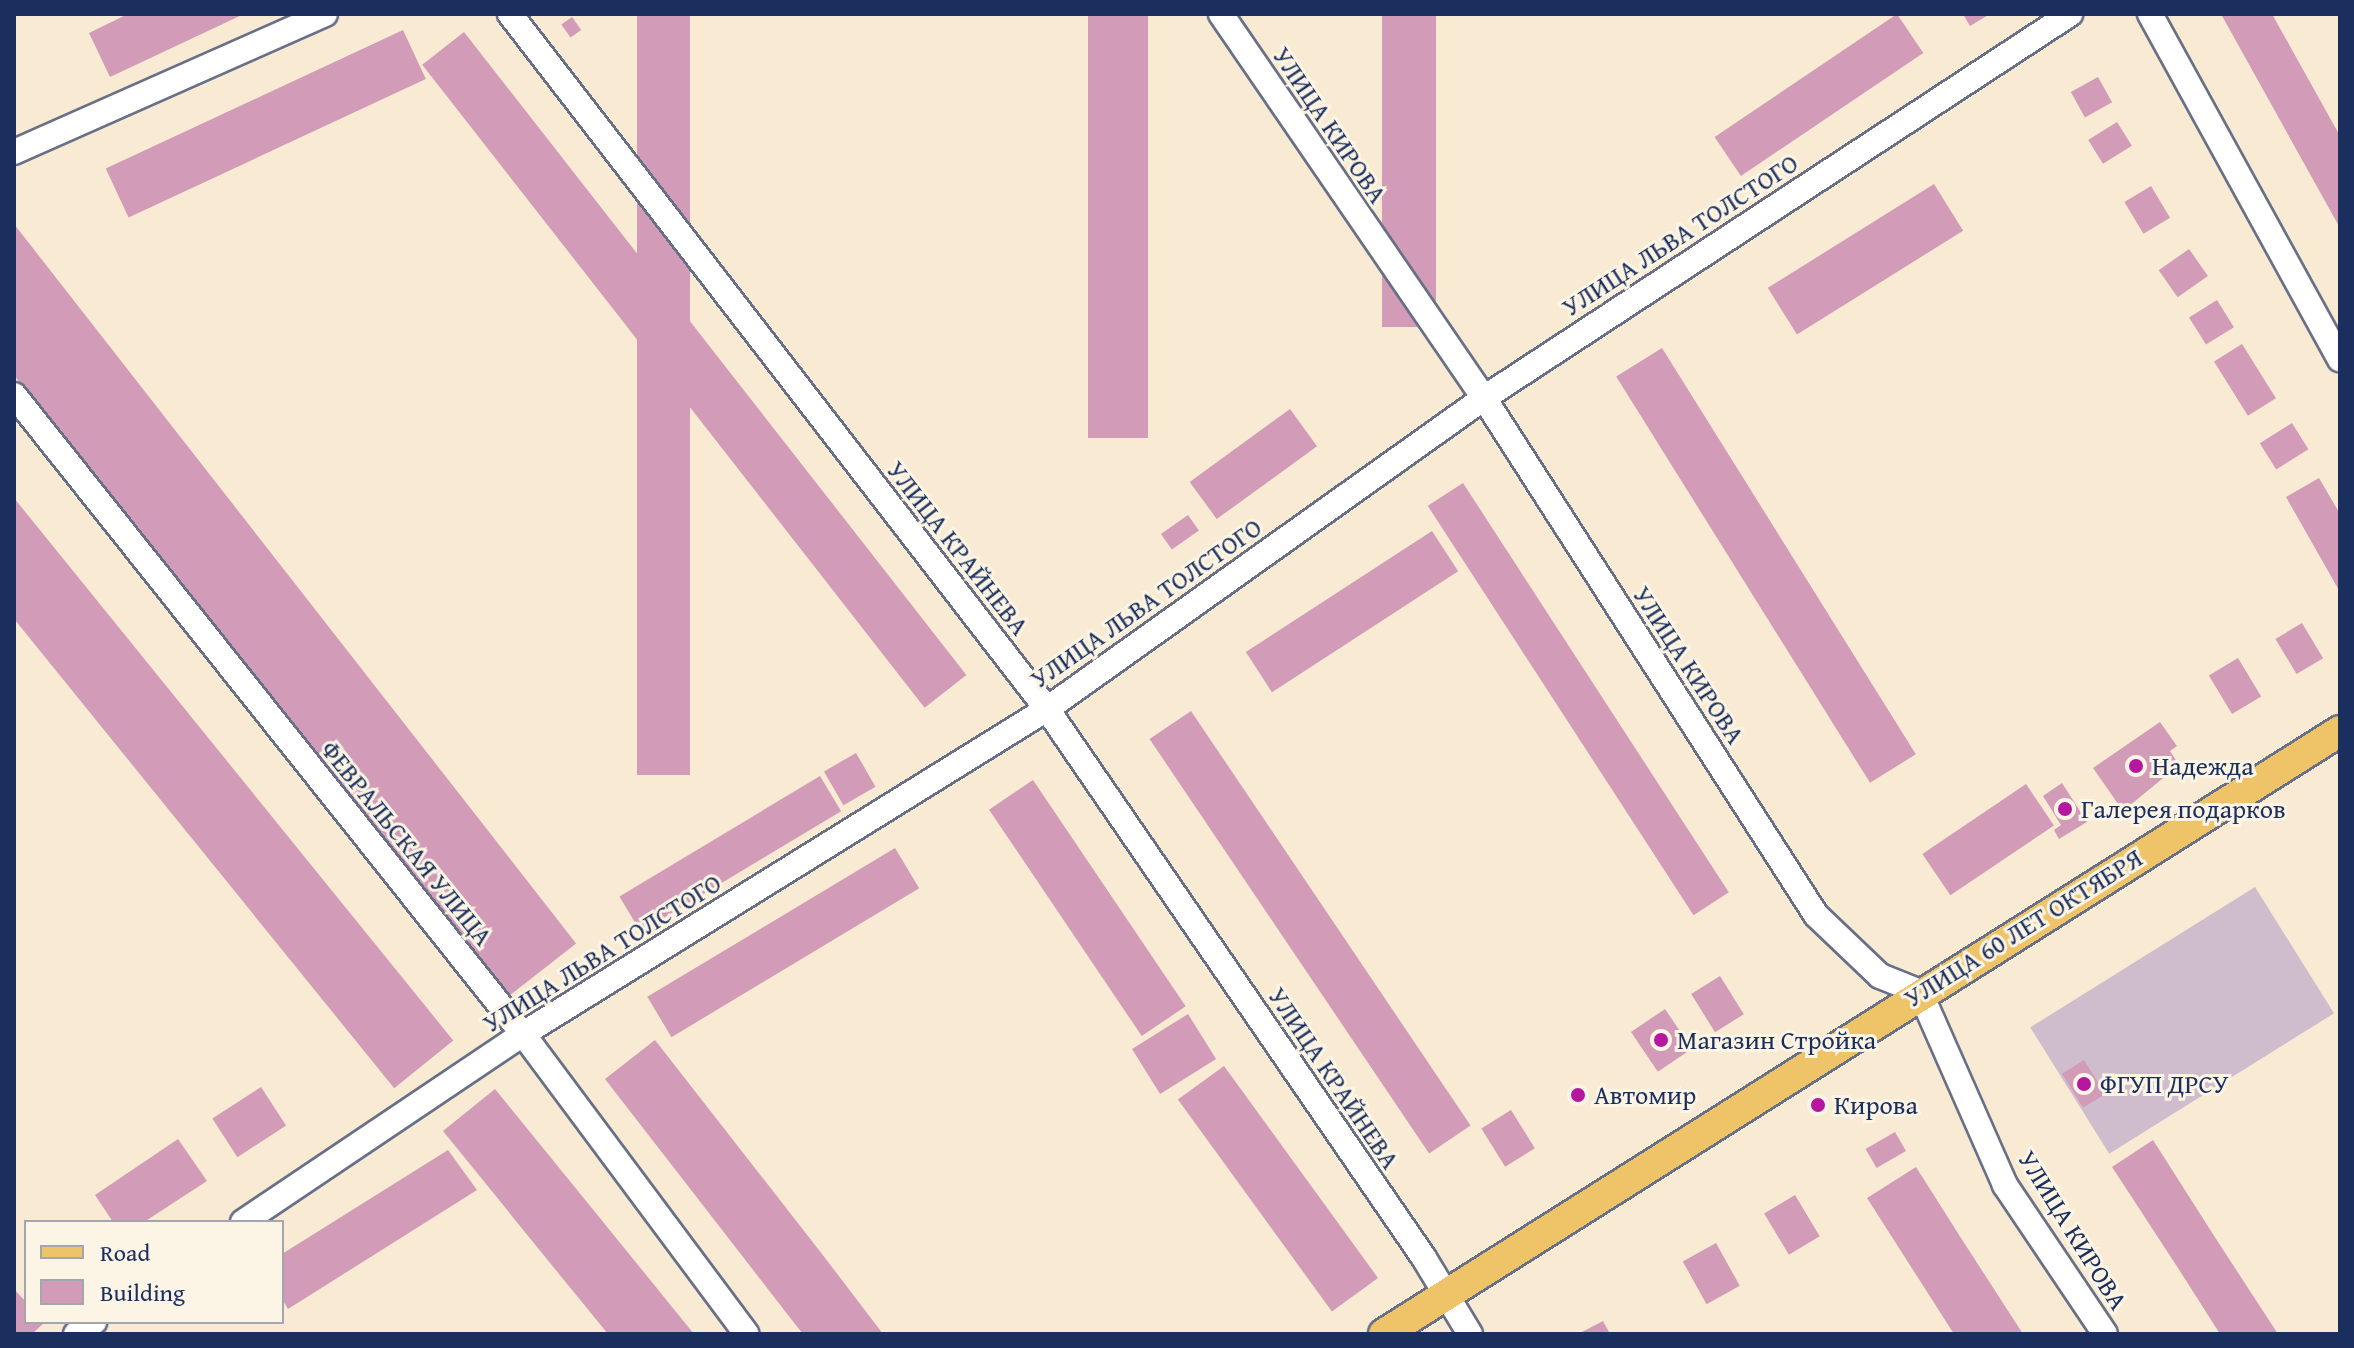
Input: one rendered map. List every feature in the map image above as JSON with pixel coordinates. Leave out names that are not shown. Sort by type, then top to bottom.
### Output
[{"type":"main road","name":"УЛИЦА 60 ЛЕТ ОКТЯБРЯ","points":[[1384,1334],[1920,992],[2340,731]]},
{"type":"street","points":[[14,152],[325,14]]},
{"type":"street","name":"УЛИЦА КРАЙНЕВА","points":[[510,14],[1047,709],[1446,1293],[1470,1334]]},
{"type":"street","name":"УЛИЦА КИРОВА","points":[[1221,14],[1484,398],[1816,915],[1880,976],[1920,992],[2005,1185],[2105,1334]]},
{"type":"street","name":"УЛИЦА ЛЬВА ТОЛСТОГО","points":[[246,1220],[523,1034],[1047,709],[1484,398],[2070,14]]},
{"type":"street","points":[[2150,14],[2340,359]]},
{"type":"street","name":"ФЕВРАЛЬСКАЯ УЛИЦА","points":[[14,395],[523,1034],[747,1334]]},
{"type":"shaded area","name":"ФГУП ДРСУ","points":[[2255,887],[2334,1013],[2109,1154],[2030,1027]]},
{"type":"building","points":[[128,14],[244,14],[110,77],[89,33]]},
{"type":"building","points":[[637,14],[690,14],[690,775],[637,775]]},
{"type":"building","points":[[1088,14],[1148,14],[1148,438],[1088,438]]},
{"type":"building","points":[[1382,14],[1436,14],[1436,327],[1382,327]]},
{"type":"building","points":[[1897,14],[1923,53],[1741,176],[1715,137]]},
{"type":"building","points":[[1963,14],[1990,14],[1970,26]]},
{"type":"building","points":[[2221,14],[2272,14],[2340,136],[2340,228]]},
{"type":"building","points":[[572,17],[581,30],[571,38],[561,24]]},
{"type":"building","points":[[403,30],[426,79],[129,218],[106,169]]},
{"type":"building","points":[[464,32],[966,675],[925,708],[422,65]]},
{"type":"building","points":[[2098,77],[2112,102],[2085,117],[2071,92]]},
{"type":"building","points":[[2117,122],[2132,146],[2103,164],[2088,140]]},
{"type":"building","points":[[1934,184],[1963,231],[1797,335],[1768,288]]},
{"type":"building","points":[[2151,186],[2170,218],[2143,234],[2124,202]]},
{"type":"building","points":[[14,224],[576,943],[503,1001],[14,375]]},
{"type":"building","points":[[2189,249],[2208,276],[2178,297],[2159,270]]},
{"type":"building","points":[[2217,300],[2234,327],[2206,345],[2189,317]]},
{"type":"building","points":[[2242,344],[2276,398],[2248,416],[2214,361]]},
{"type":"building","points":[[1662,348],[1916,754],[1870,783],[1616,377]]},
{"type":"building","points":[[1290,409],[1317,446],[1217,519],[1190,482]]},
{"type":"building","points":[[2292,423],[2308,449],[2276,469],[2260,443]]},
{"type":"building","points":[[2319,478],[2340,514],[2340,592],[2286,497]]},
{"type":"building","points":[[1463,483],[1729,892],[1694,915],[1428,506]]},
{"type":"building","points":[[14,498],[453,1040],[394,1088],[14,619]]},
{"type":"building","points":[[1188,515],[1199,531],[1172,549],[1161,534]]},
{"type":"building","points":[[1432,531],[1458,571],[1272,692],[1246,652]]},
{"type":"building","points":[[2302,623],[2323,658],[2297,674],[2275,639]]},
{"type":"building","points":[[2238,658],[2261,697],[2232,714],[2209,676]]},
{"type":"building","points":[[1191,711],[1471,1126],[1429,1153],[1150,739]]},
{"type":"building","name":"Надежда","points":[[2160,722],[2177,746],[2170,751],[2179,765],[2123,811],[2093,768]]},
{"type":"building","points":[[856,753],[876,787],[843,805],[824,772]]},
{"type":"building","points":[[820,776],[841,811],[641,932],[619,897]]},
{"type":"building","points":[[1033,780],[1186,1006],[1142,1036],[989,810]]},
{"type":"building","name":"Галерея подарков","points":[[2062,783],[2087,822],[2059,839],[2054,830],[2061,825],[2043,796]]},
{"type":"building","points":[[2026,784],[2054,825],[1950,895],[1922,854]]},
{"type":"building","points":[[895,848],[919,888],[671,1037],[647,997]]},
{"type":"building","points":[[1720,976],[1744,1014],[1715,1032],[1691,994]]},
{"type":"building","name":"Магазин Стройка","points":[[1665,1009],[1692,1049],[1658,1072],[1631,1032]]},
{"type":"building","points":[[1188,1014],[1216,1059],[1160,1094],[1132,1049]]},
{"type":"building","points":[[655,1040],[883,1334],[803,1334],[605,1079]]},
{"type":"building","name":"ФГУП ДРСУ","points":[[2084,1060],[2105,1094],[2083,1108],[2062,1074]]},
{"type":"building","points":[[1224,1066],[1378,1278],[1332,1311],[1178,1100]]},
{"type":"building","points":[[261,1087],[286,1126],[237,1157],[212,1119]]},
{"type":"building","points":[[495,1089],[694,1334],[608,1334],[559,1274],[443,1131]]},
{"type":"building","points":[[1511,1110],[1535,1148],[1505,1167],[1481,1129]]},
{"type":"building","points":[[1895,1132],[1906,1151],[1877,1168],[1866,1149]]},
{"type":"building","points":[[178,1139],[207,1181],[147,1220],[112,1220],[95,1195]]},
{"type":"building","points":[[2153,1140],[2278,1334],[2220,1334],[2112,1167]]},
{"type":"building","points":[[448,1150],[477,1190],[288,1309],[284,1302],[284,1253]]},
{"type":"building","points":[[1916,1167],[2023,1334],[1954,1334],[1867,1198]]},
{"type":"building","points":[[1795,1195],[1820,1236],[1789,1255],[1764,1214]]},
{"type":"building","points":[[1716,1243],[1740,1286],[1707,1304],[1683,1261]]},
{"type":"building","points":[[14,1289],[24,1300],[24,1324],[43,1324],[32,1334],[14,1334]]},
{"type":"building","points":[[1603,1321],[1610,1334],[1578,1334]]},
{"type":"place","name":"Надежда","points":[[2136,766]]},
{"type":"place","name":"Галерея подарков","points":[[2065,809]]},
{"type":"place","name":"Магазин Стройка","points":[[1661,1040]]},
{"type":"place","name":"ФГУП ДРСУ","points":[[2084,1084]]},
{"type":"place","name":"Автомир","points":[[1578,1095]]},
{"type":"place","name":"Кирова","points":[[1818,1105]]}]
